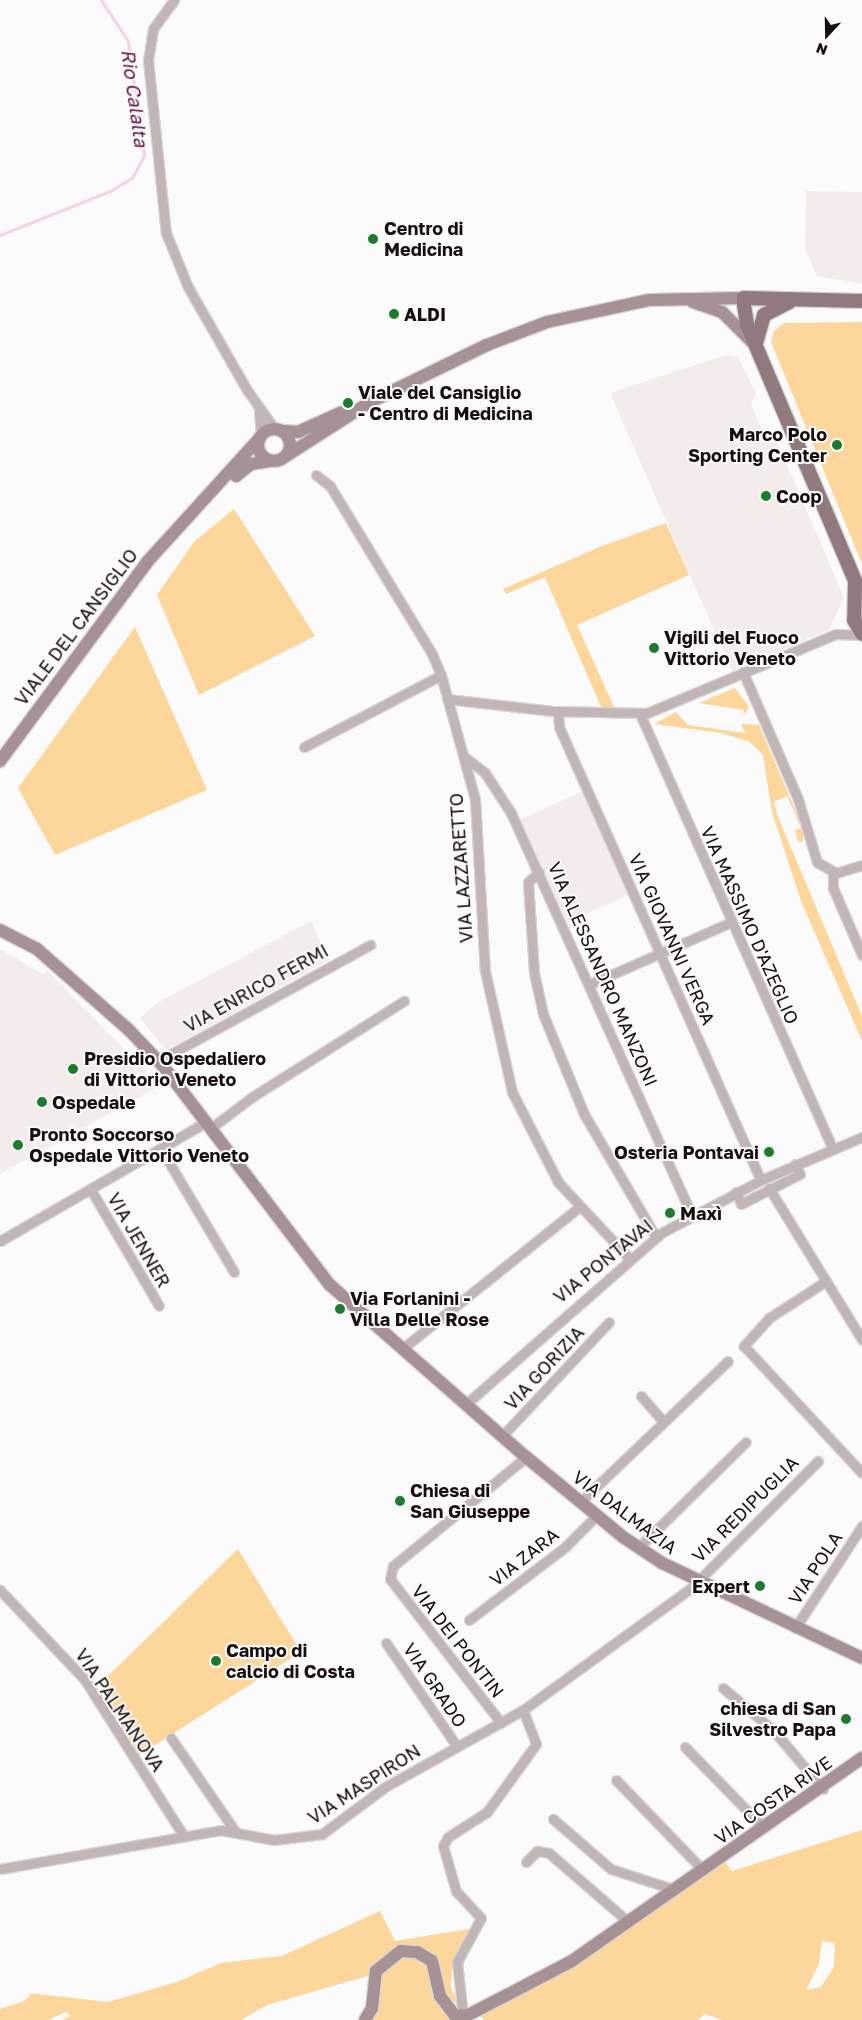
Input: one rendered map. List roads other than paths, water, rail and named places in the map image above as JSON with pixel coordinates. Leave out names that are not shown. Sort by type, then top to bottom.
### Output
[{"type":"main road","points":[[862,302],[744,298],[745,318],[756,346],[858,584],[857,611],[862,635]]},
{"type":"main road","points":[[756,346],[757,328],[764,315],[794,299]]},
{"type":"street","points":[[174,0],[153,29],[148,60],[161,214],[188,287],[258,409],[279,430],[290,446],[286,456]]},
{"type":"street","points":[[260,438],[279,430],[298,432],[370,402],[487,345],[547,322],[615,305],[679,298],[744,298]]},
{"type":"street","points":[[679,298],[722,312],[756,346]]},
{"type":"street","points":[[258,409],[261,454],[270,461],[286,456],[370,402]]},
{"type":"street","name":"VIALE DEL CANSIGLIO","points":[[0,761],[147,562],[260,438]]},
{"type":"street","name":"VIALE DEL CANSIGLIO","points":[[186,518],[247,466],[270,461]]},
{"type":"street","name":"VIA LAZZARETTO","points":[[316,475],[330,486],[432,654],[441,675],[466,758],[475,799],[483,958],[496,1033],[530,1134],[579,1207],[628,1257]]},
{"type":"street","points":[[838,634],[857,611]]},
{"type":"street","points":[[448,698],[558,711],[640,714],[838,634],[862,635]]},
{"type":"street","points":[[743,672],[798,799],[815,858],[833,872]]},
{"type":"street","points":[[304,746],[441,675]]},
{"type":"street","name":"VIA GIOVANNI VERGA","points":[[558,711],[559,726],[761,1180]]},
{"type":"street","name":"VIA MASSIMO D'AZEGLIO","points":[[640,714],[832,1148]]},
{"type":"street","name":"VIA ALESSANDRO MANZONI","points":[[466,758],[482,769],[502,797],[539,872],[590,984],[692,1215]]},
{"type":"street","points":[[833,872],[862,865]]},
{"type":"street","points":[[539,872],[528,882],[534,973],[543,1014],[584,1114],[656,1237]]},
{"type":"street","points":[[833,872],[833,888],[862,955]]},
{"type":"street","points":[[590,984],[731,922]]},
{"type":"street","name":"VIA DALMAZIA","points":[[3,929],[80,982],[158,1062],[208,1125],[315,1268],[402,1350],[526,1457],[596,1516],[638,1548],[696,1582],[862,1658]]},
{"type":"street","name":"VIA ENRICO FERMI","points":[[158,1062],[370,945]]},
{"type":"street","points":[[0,1241],[161,1149],[208,1125],[404,1001]]},
{"type":"street","name":"VIA PONTAVAI","points":[[466,1404],[628,1257],[656,1237],[692,1215],[736,1192],[832,1148],[862,1137]]},
{"type":"street","points":[[161,1149],[234,1272]]},
{"type":"street","points":[[736,1192],[741,1204],[769,1188],[800,1174],[796,1164]]},
{"type":"street","points":[[769,1188],[862,1340]]},
{"type":"street","name":"VIA JENNER","points":[[91,1190],[159,1306]]},
{"type":"street","points":[[402,1350],[579,1207]]},
{"type":"street","points":[[826,1281],[770,1318],[744,1346],[862,1473]]},
{"type":"street","name":"VIA GORIZIA","points":[[502,1436],[609,1322]]},
{"type":"street","points":[[580,1502],[663,1420],[728,1361]]},
{"type":"street","points":[[641,1396],[663,1420]]},
{"type":"street","points":[[638,1548],[746,1442]]},
{"type":"street","name":"VIA DEI PONTIN","points":[[501,1722],[390,1579],[393,1566],[526,1457]]},
{"type":"street","name":"VIA REDIPUGLIA","points":[[696,1582],[818,1460]]},
{"type":"street","name":"VIA ZARA","points":[[469,1620],[565,1547],[596,1516]]},
{"type":"street","name":"VIA POLA","points":[[795,1628],[862,1526]]},
{"type":"street","name":"VIA MASPIRON","points":[[0,1869],[46,1864],[182,1835],[235,1831],[274,1840],[322,1834],[385,1787],[456,1745],[523,1710],[696,1582]]},
{"type":"street","name":"VIA PALMANOVA","points":[[0,1590],[85,1680],[182,1835]]},
{"type":"street","name":"VIA GRADO","points":[[386,1643],[456,1745]]},
{"type":"street","points":[[723,1688],[774,1731],[822,1788]]},
{"type":"street","points":[[365,2020],[372,2008],[376,1971],[392,1956],[409,1950],[432,1961],[444,2002],[455,2016],[463,2016],[457,1962],[481,1918],[456,1891],[443,1846],[448,1837],[488,1812],[536,1744],[523,1710]]},
{"type":"street","points":[[171,1738],[235,1831]]},
{"type":"street","points":[[685,1747],[764,1828]]},
{"type":"street","name":"VIA COSTA RIVE","points":[[463,2016],[572,1961],[626,1920],[764,1828],[862,1758]]},
{"type":"street","points":[[616,1780],[702,1870]]},
{"type":"street","points":[[553,1819],[610,1869],[673,1889]]},
{"type":"street","points":[[526,1862],[537,1851],[549,1853],[626,1920]]},
{"type":"waterway","name":"Rio Calalta","points":[[0,235],[110,191],[132,178],[144,155],[128,41],[101,0]]},
{"type":"place","name":"Centro di Medicina","points":[[373,239]]},
{"type":"place","name":"ALDI","points":[[394,314]]},
{"type":"place","name":"Viale del Cansiglio - Centro di Medicina","points":[[348,403]]},
{"type":"place","name":"Marco Polo Sporting Center","points":[[837,445]]},
{"type":"place","name":"Coop","points":[[766,496]]},
{"type":"place","name":"Vigili del Fuoco Vittorio Veneto","points":[[654,648]]},
{"type":"place","name":"Presidio Ospedaliero di Vittorio Veneto","points":[[73,1069]]},
{"type":"place","name":"Ospedale","points":[[42,1102]]},
{"type":"place","name":"Pronto Soccorso Ospedale Vittorio Veneto","points":[[18,1145]]},
{"type":"place","name":"Osteria Pontavai","points":[[769,1152]]},
{"type":"place","name":"Maxì","points":[[670,1213]]},
{"type":"place","name":"Via Forlanini - Villa Delle Rose","points":[[340,1309]]},
{"type":"place","name":"Chiesa di San Giuseppe","points":[[400,1501]]},
{"type":"place","name":"Expert","points":[[760,1586]]},
{"type":"place","name":"Campo di calcio di Costa","points":[[216,1661]]},
{"type":"place","name":"chiesa di San Silvestro Papa","points":[[846,1719]]}]
